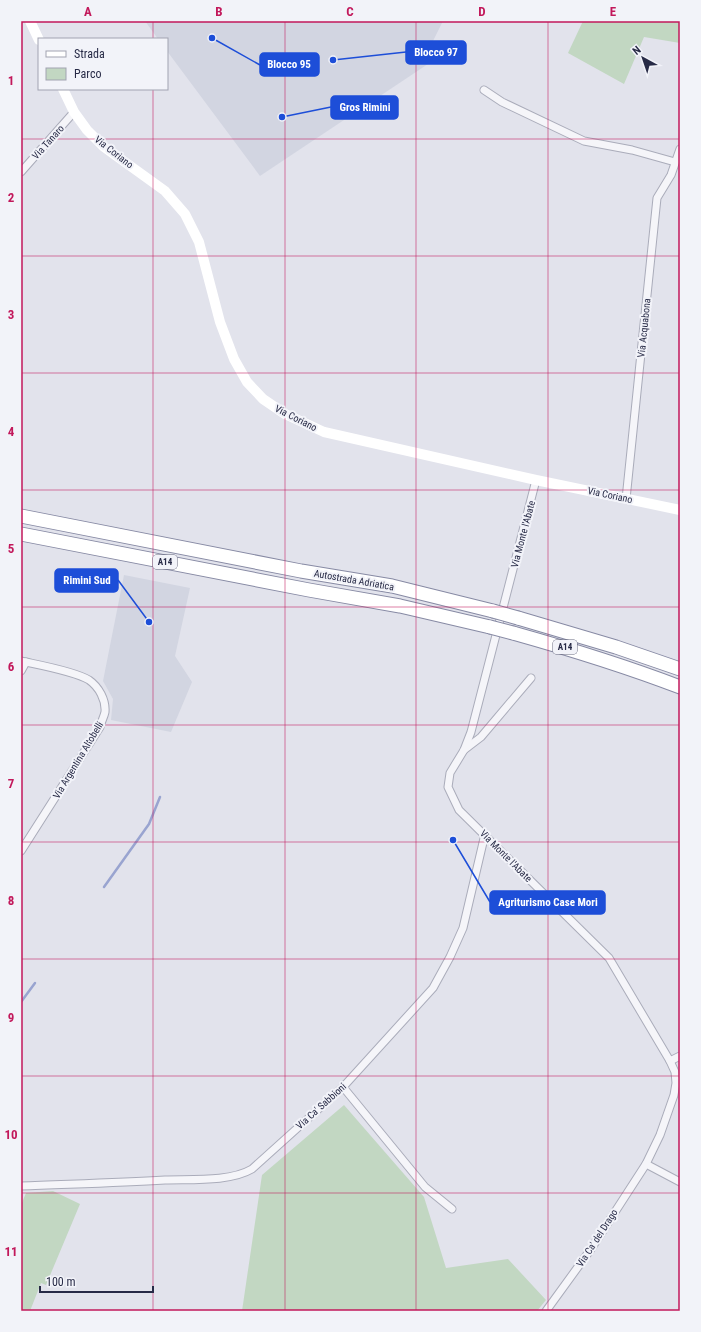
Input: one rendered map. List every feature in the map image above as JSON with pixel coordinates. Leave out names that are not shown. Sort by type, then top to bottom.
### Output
[{"type":"highway","name":"Autostrada Adriatica","points":[[21,516],[301,571],[392,586],[518,618],[616,647],[680,669]]},
{"type":"highway","name":"Autostrada Adriatica","points":[[21,534],[309,590],[400,606],[490,627],[568,648],[680,687]]},
{"type":"main road","points":[[30,21],[38,38]]},
{"type":"main road","name":"Via Coriano","points":[[63,90],[74,112],[87,130],[104,147],[165,191],[185,214],[198,242],[220,322],[234,359],[247,382],[263,399],[285,414],[324,432],[536,480],[680,510]]},
{"type":"street","points":[[484,90],[502,102],[584,141],[632,150],[676,162]]},
{"type":"street","name":"Via Tanaro","points":[[21,172],[74,112]]},
{"type":"street","name":"Via Acquabona","points":[[626,499],[657,198],[671,176],[680,149]]},
{"type":"street","name":"Via Monte l'Abate","points":[[536,480],[471,732],[464,750],[450,773],[448,787],[459,810],[609,958],[670,1061]]},
{"type":"street","points":[[21,671],[24,661]]},
{"type":"street","name":"Via Argentina Altobelli","points":[[21,851],[100,726],[105,713],[102,695],[89,680],[75,674],[24,661]]},
{"type":"street","name":"Via Monte l'Abate","points":[[464,750],[482,737],[531,678]]},
{"type":"street","name":"Via Ca' Sabbioni","points":[[22,1188],[218,1178],[243,1174],[252,1169],[343,1087],[433,988],[450,958],[463,928],[485,834]]},
{"type":"street","points":[[670,1061],[680,1056]]},
{"type":"street","name":"Via Ca' del Drago","points":[[546,1311],[591,1249],[646,1164],[660,1135],[674,1095],[676,1083],[675,1072],[670,1061]]},
{"type":"street","points":[[343,1087],[425,1187],[452,1209]]},
{"type":"street","points":[[646,1164],[680,1182]]},
{"type":"shaded area","points":[[145,21],[443,21],[431,45],[437,58],[260,176],[168,52],[168,38],[157,38]]},
{"type":"shaded area","points":[[124,575],[190,588],[175,656],[192,682],[171,732],[111,720],[113,699],[103,681]]},
{"type":"green space","points":[[583,21],[680,21],[680,43],[644,37],[624,84],[568,53]]},
{"type":"green space","points":[[344,1105],[424,1197],[446,1268],[508,1259],[546,1300],[537,1311],[242,1311],[262,1175]]},
{"type":"green space","points":[[53,1191],[80,1204],[46,1285],[41,1283],[30,1311],[21,1311],[21,1205],[26,1193]]},
{"type":"waterway","points":[[104,887],[149,824],[160,797]]},
{"type":"waterway","points":[[21,1002],[35,983]]},
{"type":"place","name":"Blocco 95","points":[[212,38]]},
{"type":"place","name":"Blocco 97","points":[[333,60]]},
{"type":"place","name":"Gros Rimini","points":[[282,117]]},
{"type":"place","name":"Rimini Sud","points":[[149,622]]},
{"type":"place","name":"Agriturismo Case Mori","points":[[453,840]]}]
